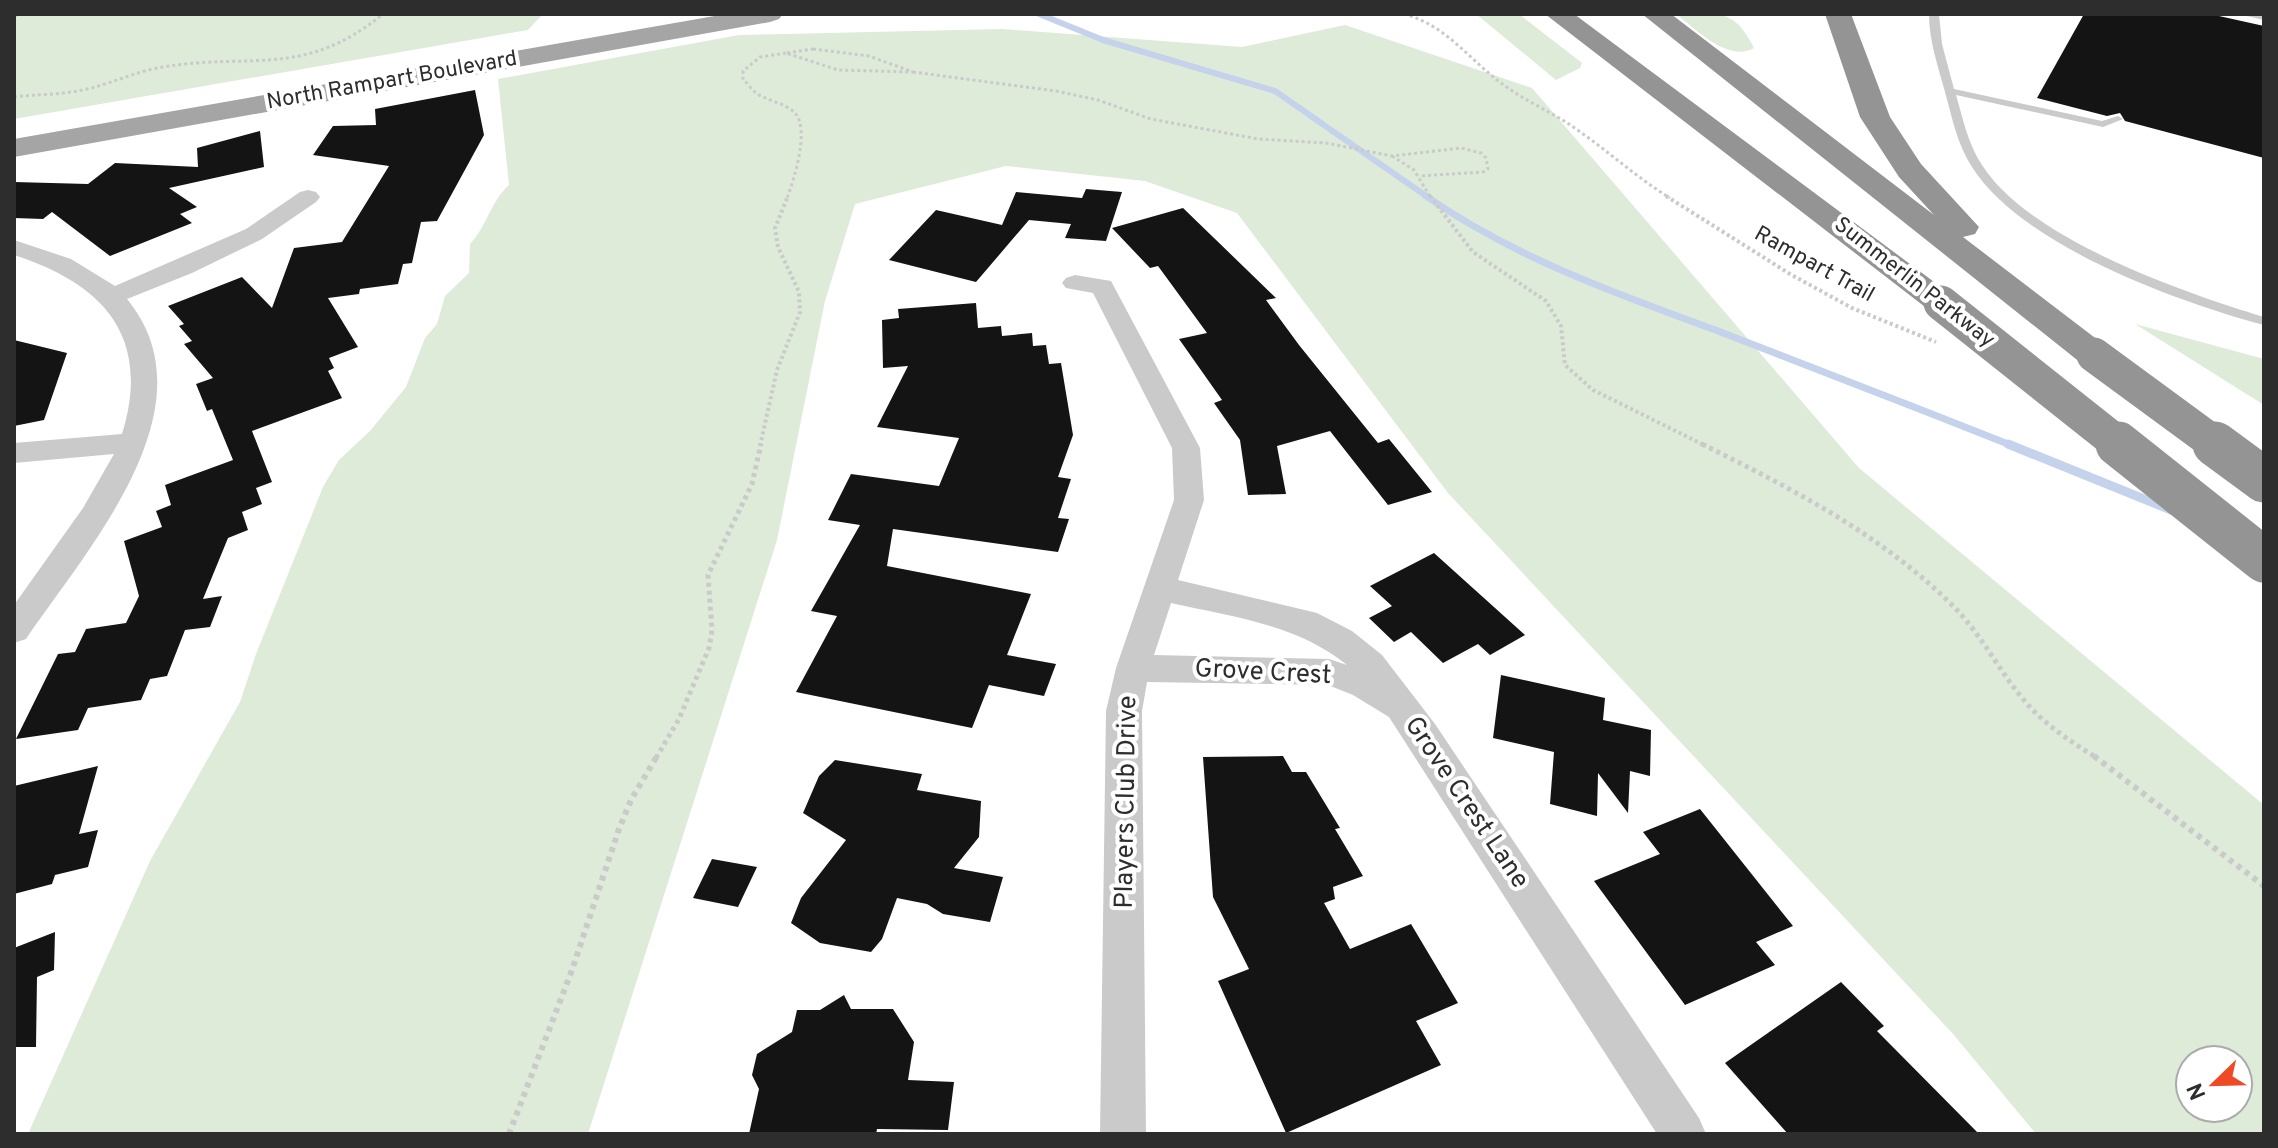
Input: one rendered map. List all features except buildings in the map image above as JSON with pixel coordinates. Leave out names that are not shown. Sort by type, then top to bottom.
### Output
[{"type":"highway","name":"Summerlin Parkway","points":[[1558,14],[1941,303],[2264,560]]},
{"type":"highway","name":"Summerlin Parkway","points":[[1655,14],[2094,355],[2264,480]]},
{"type":"highway","points":[[1838,14],[1875,117],[1910,170],[1936,201],[2094,355]]},
{"type":"main road","name":"North Rampart Boulevard","points":[[14,128],[667,14]]},
{"type":"main road","name":"North Rampart Boulevard","points":[[14,148],[770,14]]},
{"type":"street","points":[[113,296],[183,268],[254,234],[308,197]]},
{"type":"street","points":[[14,247],[47,256],[84,274],[113,296],[134,325],[144,359],[144,398],[133,443],[94,513],[14,630]]},
{"type":"street","name":"Players Club Drive","points":[[1075,283],[1102,286],[1186,448],[1189,500],[1133,668],[1124,711],[1123,1134]]},
{"type":"street","points":[[14,453],[133,443]]},
{"type":"street","name":"Grove Crest Lane","points":[[1160,588],[1305,622],[1340,640],[1370,664],[1422,734],[1683,1134]]},
{"type":"street","name":"Grove Crest","points":[[1133,668],[1329,672],[1376,692],[1397,706],[1422,734]]},
{"type":"lane","points":[[1934,14],[1937,46],[1967,149],[1984,176],[2048,228],[2144,280],[2264,321]]},
{"type":"lane","points":[[2250,14],[2264,17]]},
{"type":"lane","points":[[1950,91],[2103,124],[2118,119]]},
{"type":"path","points":[[14,16],[22,14]]},
{"type":"path","points":[[14,97],[87,90],[171,65],[301,58],[335,49],[358,36],[383,14]]},
{"type":"path","name":"Rampart Trail","points":[[1404,14],[1419,18],[1449,35],[1506,87],[1575,128],[1642,181],[1790,274],[1852,308],[1940,344]]},
{"type":"path","points":[[509,1134],[572,970],[600,882],[631,800],[679,719],[709,648],[712,612],[708,575],[752,484],[777,370],[800,312],[799,292],[778,247],[775,228],[796,175],[801,129],[793,111],[756,93],[743,79],[743,71],[754,60],[808,47],[829,48],[913,72]]},
{"type":"path","points":[[786,53],[828,68],[913,72],[1079,96],[1151,119],[1242,136],[1326,143],[1392,156],[1408,164],[1473,252],[1546,301],[1561,326],[1565,365],[1578,378],[1609,398],[1812,499],[1884,547],[1946,599],[1978,632],[2011,682],[2037,713],[2264,886]]},
{"type":"path","points":[[1392,156],[1461,148],[1481,153],[1488,164],[1488,169],[1483,172],[1419,176]]},
{"type":"green space","points":[[14,14],[543,14],[528,30],[14,119]]},
{"type":"green space","points":[[1476,14],[1519,14],[1582,63],[1580,68],[1556,80]]},
{"type":"green space","points":[[1676,14],[1713,14],[1731,19],[1747,35],[1754,48],[1734,51],[1723,48]]},
{"type":"green space","points":[[1345,25],[1532,88],[1859,468],[2264,805],[2264,1134],[2036,1134],[1953,1034],[1448,493],[1237,213],[1145,181],[1006,166],[855,204],[825,301],[777,540],[588,1134],[28,1134],[150,861],[240,702],[323,487],[339,460],[370,431],[406,387],[425,338],[437,324],[445,296],[469,273],[470,244],[509,185],[498,79],[739,35],[1002,29],[1242,47]]},
{"type":"green space","points":[[2135,324],[2264,359],[2264,405]]},
{"type":"waterway","points":[[1039,14],[1103,40],[1275,91],[1428,197]]},
{"type":"waterway","points":[[1428,197],[1495,238],[1568,273],[2011,445]]},
{"type":"waterway","points":[[2011,445],[2171,510]]}]
